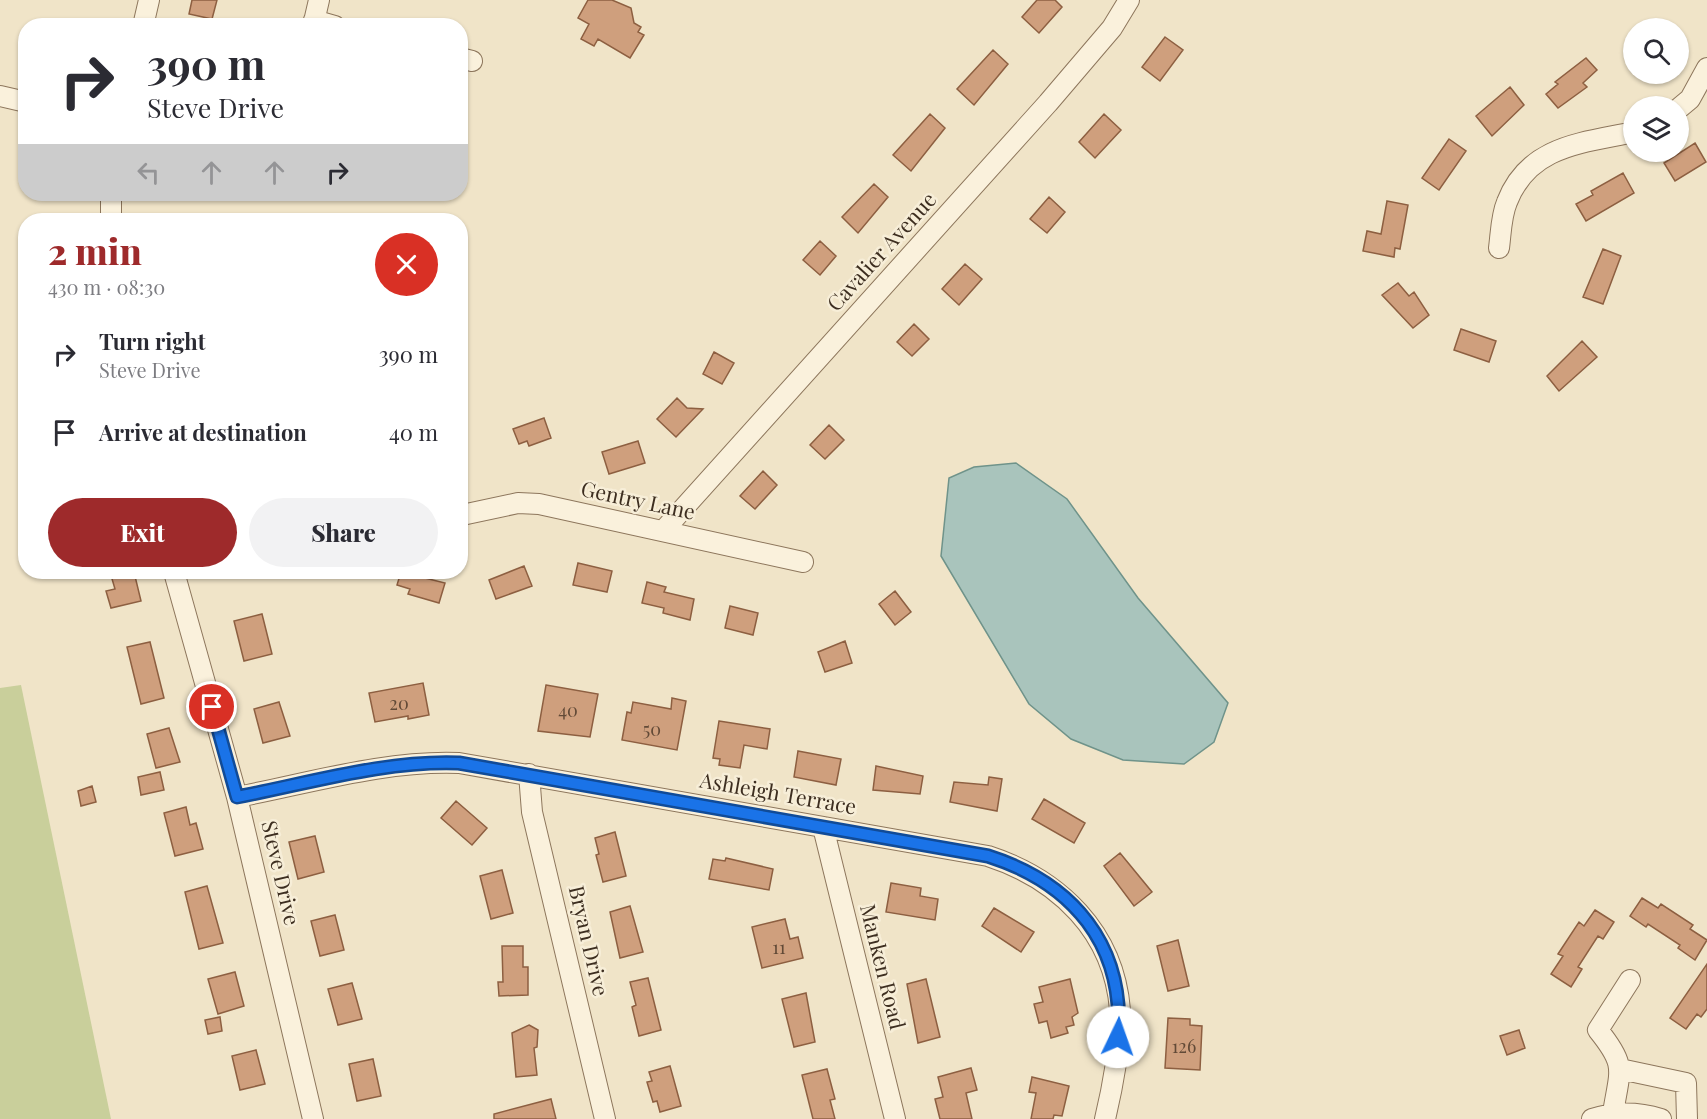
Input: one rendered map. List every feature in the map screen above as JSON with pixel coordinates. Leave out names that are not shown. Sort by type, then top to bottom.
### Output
[{"type":"street","points":[[145,18],[149,0]]},
{"type":"street","points":[[315,18],[319,0]]},
{"type":"street","name":"Cavalier Avenue","points":[[663,531],[1048,103],[1112,28],[1129,0]]},
{"type":"street","points":[[1689,100],[1707,68]]},
{"type":"street","points":[[0,96],[18,100]]},
{"type":"street","points":[[1499,248],[1506,205],[1514,187],[1529,169],[1568,145],[1623,134]]},
{"type":"street","name":"Gentry Lane","points":[[468,514],[518,502],[539,504],[803,562]]},
{"type":"street","name":"Steve Drive","points":[[176,579],[237,797],[313,1119]]},
{"type":"street","name":"Ashleigh Terrace","points":[[237,797],[433,762],[459,763],[988,856],[1016,865],[1037,876],[1077,909],[1094,929],[1106,953],[1115,979],[1120,1011],[1105,1119]]},
{"type":"street","name":"Bryan Drive","points":[[529,774],[530,798],[605,1119]]},
{"type":"street","name":"Manken Road","points":[[823,827],[896,1119]]},
{"type":"street","points":[[1613,1113],[1620,1069],[1617,1054],[1598,1030],[1630,980]]},
{"type":"street","points":[[1620,1069],[1686,1083],[1688,1119]]},
{"type":"street","points":[[1592,1119],[1613,1113],[1632,1113],[1661,1119]]},
{"type":"green space","points":[[21,685],[111,1119],[0,1119],[0,688]]},
{"type":"water","points":[[1016,463],[1067,499],[1138,598],[1228,703],[1214,742],[1184,764],[1123,760],[1071,739],[1029,704],[941,556],[949,478],[974,467]]},
{"type":"building","points":[[192,0],[217,0],[212,18],[189,14]]},
{"type":"building","points":[[588,0],[612,0],[631,8],[634,23],[641,27],[638,32],[644,35],[630,58],[598,39],[594,46],[581,39],[589,24],[578,18]]},
{"type":"building","points":[[1037,0],[1055,0],[1062,7],[1039,33],[1022,17]]},
{"type":"building","points":[[1165,37],[1183,50],[1160,81],[1142,67]]},
{"type":"building","points":[[993,50],[1008,64],[974,105],[957,89]]},
{"type":"building","points":[[1586,58],[1597,70],[1583,83],[1587,87],[1558,108],[1546,94],[1558,84],[1555,82]]},
{"type":"building","points":[[1510,87],[1524,105],[1492,136],[1476,116]]},
{"type":"building","points":[[930,114],[945,128],[911,171],[893,155]]},
{"type":"building","points":[[1104,114],[1121,130],[1095,158],[1079,142]]},
{"type":"building","points":[[1449,139],[1466,151],[1439,190],[1422,178]]},
{"type":"building","points":[[1695,143],[1706,162],[1675,181],[1664,163],[1689,162],[1689,147]]},
{"type":"building","points":[[1623,173],[1634,193],[1586,221],[1576,204],[1593,195],[1591,191]]},
{"type":"building","points":[[874,184],[888,197],[858,233],[842,217]]},
{"type":"building","points":[[1049,197],[1065,212],[1047,233],[1030,219]]},
{"type":"building","points":[[1387,201],[1408,205],[1400,249],[1395,248],[1394,257],[1363,251],[1367,231],[1381,234]]},
{"type":"building","points":[[820,241],[836,256],[820,275],[803,260]]},
{"type":"building","points":[[1603,249],[1621,256],[1603,304],[1583,297]]},
{"type":"building","points":[[965,264],[982,279],[959,305],[942,289]]},
{"type":"building","points":[[1398,283],[1409,296],[1414,292],[1429,315],[1413,328],[1382,295]]},
{"type":"building","points":[[914,324],[929,339],[912,356],[897,342]]},
{"type":"building","points":[[1461,329],[1496,341],[1489,362],[1454,350]]},
{"type":"building","points":[[1582,341],[1597,357],[1559,391],[1547,376]]},
{"type":"building","points":[[714,352],[734,363],[722,384],[703,374]]},
{"type":"building","points":[[677,398],[687,408],[703,409],[676,437],[657,419]]},
{"type":"building","points":[[544,418],[551,438],[529,446],[527,441],[519,444],[513,429]]},
{"type":"building","points":[[829,425],[844,440],[825,459],[810,445]]},
{"type":"building","points":[[638,441],[645,463],[609,474],[602,452]]},
{"type":"building","points":[[763,471],[777,485],[755,509],[740,496]]},
{"type":"building","points":[[578,563],[612,571],[607,592],[573,585]]},
{"type":"building","points":[[524,566],[532,586],[496,599],[489,580]]},
{"type":"building","points":[[112,579],[136,579],[141,601],[111,608],[106,591],[115,589]]},
{"type":"building","points":[[399,579],[429,579],[445,583],[439,603],[408,594],[410,589],[397,585]]},
{"type":"building","points":[[647,582],[666,587],[664,592],[694,599],[690,620],[663,613],[664,608],[642,603]]},
{"type":"building","points":[[895,591],[911,612],[895,625],[879,604]]},
{"type":"building","points":[[730,606],[758,613],[753,635],[725,628]]},
{"type":"building","points":[[262,614],[272,654],[244,661],[234,621]]},
{"type":"building","points":[[845,641],[852,663],[825,672],[818,652]]},
{"type":"building","points":[[150,642],[164,698],[141,704],[127,647]]},
{"type":"building","points":[[423,683],[429,715],[375,722],[369,693]]},
{"type":"building","points":[[546,685],[598,694],[590,737],[538,731]]},
{"type":"building","points":[[672,698],[686,701],[677,750],[622,740],[627,712],[631,713],[633,702],[671,709]]},
{"type":"building","points":[[279,702],[290,736],[263,743],[254,709]]},
{"type":"building","points":[[719,721],[770,729],[767,749],[744,745],[740,768],[719,765],[720,759],[713,758]]},
{"type":"building","points":[[169,728],[180,762],[156,768],[147,734]]},
{"type":"building","points":[[798,751],[841,759],[836,785],[794,777]]},
{"type":"building","points":[[876,766],[923,776],[920,794],[873,790]]},
{"type":"building","points":[[160,772],[164,790],[141,795],[138,777]]},
{"type":"building","points":[[989,777],[1002,779],[997,811],[950,802],[954,782],[988,785]]},
{"type":"building","points":[[92,786],[96,802],[81,806],[78,791]]},
{"type":"building","points":[[1044,799],[1085,823],[1074,843],[1032,819]]},
{"type":"building","points":[[456,801],[487,828],[472,845],[441,818]]},
{"type":"building","points":[[186,807],[190,825],[196,823],[203,849],[175,856],[164,813]]},
{"type":"building","points":[[615,832],[626,876],[603,882],[596,855],[599,854],[595,838]]},
{"type":"building","points":[[315,836],[324,872],[298,879],[289,842]]},
{"type":"building","points":[[1120,853],[1152,892],[1134,906],[1104,866]]},
{"type":"building","points":[[726,858],[773,869],[769,890],[709,879],[713,859],[725,861]]},
{"type":"building","points":[[502,870],[513,913],[491,919],[480,876]]},
{"type":"building","points":[[891,883],[921,888],[920,896],[938,899],[935,920],[886,912]]},
{"type":"building","points":[[207,886],[223,943],[199,949],[185,892]]},
{"type":"building","points":[[1642,898],[1658,908],[1661,904],[1693,925],[1690,929],[1707,940],[1695,960],[1678,948],[1680,945],[1648,924],[1646,927],[1630,916]]},
{"type":"building","points":[[630,906],[643,952],[620,958],[610,912]]},
{"type":"building","points":[[994,908],[1034,932],[1021,952],[982,926]]},
{"type":"building","points":[[1595,910],[1614,922],[1603,939],[1598,936],[1578,967],[1582,969],[1571,987],[1551,974],[1563,956],[1558,954],[1579,922],[1584,926]]},
{"type":"building","points":[[335,915],[344,950],[320,956],[311,921]]},
{"type":"building","points":[[785,919],[790,939],[798,937],[803,958],[762,968],[752,927]]},
{"type":"building","points":[[1178,940],[1189,986],[1168,991],[1157,946]]},
{"type":"building","points":[[502,946],[523,946],[523,967],[528,967],[528,995],[499,996],[498,982],[503,982]]},
{"type":"building","points":[[1707,964],[1707,1009],[1701,1017],[1697,1014],[1686,1029],[1670,1018]]},
{"type":"building","points":[[235,972],[244,1006],[218,1014],[208,979]]},
{"type":"building","points":[[648,978],[661,1030],[639,1036],[632,1007],[636,1005],[630,982]]},
{"type":"building","points":[[926,979],[940,1037],[918,1043],[907,984]]},
{"type":"building","points":[[1070,979],[1078,1013],[1072,1017],[1074,1025],[1066,1027],[1068,1033],[1051,1038],[1047,1021],[1039,1023],[1034,1004],[1043,1002],[1039,987]]},
{"type":"building","points":[[352,983],[362,1019],[338,1025],[328,989]]},
{"type":"building","points":[[806,993],[815,1042],[794,1047],[782,999]]},
{"type":"building","points":[[220,1017],[222,1031],[208,1034],[205,1020]]},
{"type":"building","points":[[1168,1018],[1190,1019],[1190,1025],[1202,1026],[1200,1070],[1165,1068]]},
{"type":"building","points":[[529,1025],[538,1030],[537,1047],[534,1048],[537,1075],[516,1077],[512,1033]]},
{"type":"building","points":[[1519,1030],[1525,1048],[1507,1055],[1500,1036]]},
{"type":"building","points":[[256,1050],[265,1084],[240,1090],[232,1056]]},
{"type":"building","points":[[373,1059],[381,1096],[357,1101],[349,1064]]},
{"type":"building","points":[[670,1066],[681,1106],[660,1112],[657,1101],[653,1102],[647,1082],[652,1081],[649,1072]]},
{"type":"building","points":[[971,1068],[977,1090],[966,1093],[972,1119],[940,1119],[935,1099],[943,1097],[938,1077]]},
{"type":"building","points":[[827,1069],[835,1099],[830,1100],[835,1119],[813,1119],[802,1075]]},
{"type":"building","points":[[1032,1077],[1069,1086],[1062,1116],[1054,1115],[1053,1119],[1031,1119],[1036,1093],[1029,1092]]},
{"type":"building","points":[[551,1099],[556,1119],[494,1119],[494,1114]]},
{"type":"route","points":[[212,707],[237,797],[384,769],[433,762],[459,763],[988,856],[1016,865],[1037,876],[1058,892],[1094,929],[1115,979],[1120,1011],[1118,1037]]}]
